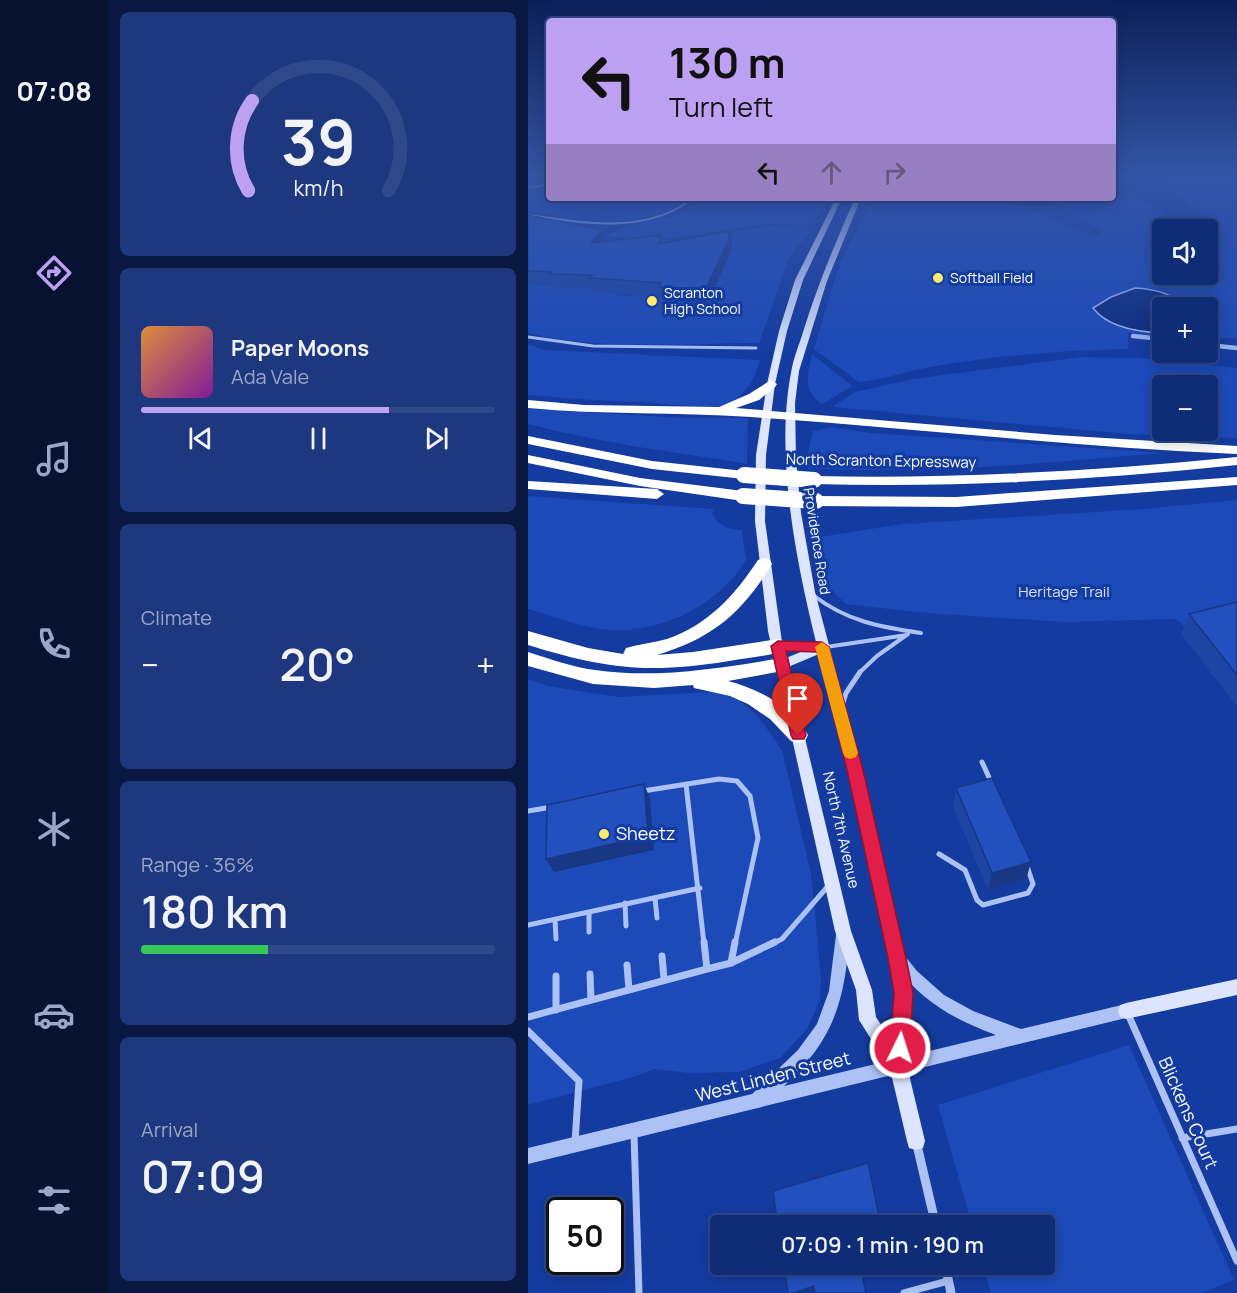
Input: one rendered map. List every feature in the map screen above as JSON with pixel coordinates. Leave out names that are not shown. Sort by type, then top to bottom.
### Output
[{"type":"highway","points":[[708,412],[743,402],[771,384]]},
{"type":"highway","points":[[528,404],[588,409],[767,414],[1166,447],[1237,450]]},
{"type":"highway","name":"North Scranton Expressway","points":[[528,440],[623,460],[744,475],[814,480],[906,482],[998,479],[1237,460]]},
{"type":"highway","points":[[528,459],[640,482],[743,496]]},
{"type":"highway","points":[[528,485],[632,493],[743,496],[816,501],[956,502],[1237,482]]},
{"type":"highway","points":[[588,656],[637,653],[692,636],[733,608],[751,587],[764,564]]},
{"type":"highway","points":[[528,638],[588,656],[610,660],[657,662],[778,646]]},
{"type":"highway","points":[[528,659],[554,670],[599,680],[652,682],[681,681],[782,665]]},
{"type":"highway","points":[[681,681],[721,686],[752,695],[776,710],[798,735]]},
{"type":"main road","points":[[767,414],[783,331],[799,280],[820,237]]},
{"type":"main road","name":"Providence Road","points":[[822,647],[809,592],[793,484],[791,416],[795,371],[813,313],[841,237]]},
{"type":"main road","name":"North 7th Avenue","points":[[767,414],[759,487],[764,564],[778,646],[843,931],[864,990],[868,1020],[898,1066]]},
{"type":"main road","points":[[778,646],[822,647]]},
{"type":"main road","points":[[782,665],[822,647]]},
{"type":"main road","name":"North 7th Avenue","points":[[822,647],[855,770],[897,958],[903,993],[898,1066],[916,1141]]},
{"type":"main road","name":"West Linden Street","points":[[1126,1011],[1237,987]]},
{"type":"street","points":[[754,1102],[792,1070],[824,1025],[834,1001],[843,931]]},
{"type":"street","points":[[897,958],[910,975],[937,1000],[954,1011],[1020,1036]]},
{"type":"street","name":"West Linden Street","points":[[528,1156],[1126,1011]]},
{"type":"street","name":"North 7th Avenue","points":[[916,1141],[933,1215]]},
{"type":"street","points":[[948,1275],[951,1293]]},
{"type":"lane","points":[[528,337],[558,343],[599,346],[756,348]]},
{"type":"lane","points":[[809,592],[842,617],[866,624],[921,633],[822,647]]},
{"type":"lane","points":[[840,714],[849,686],[861,669],[879,653],[908,634]]},
{"type":"lane","points":[[982,762],[995,792]]},
{"type":"lane","points":[[641,792],[719,779],[737,781],[750,796],[758,838],[731,963]]},
{"type":"lane","points":[[686,784],[700,888],[707,969]]},
{"type":"lane","points":[[528,811],[562,805]]},
{"type":"lane","points":[[939,854],[965,870],[977,900],[983,905],[1028,893],[1033,884],[1022,852]]},
{"type":"lane","points":[[528,1017],[731,963],[782,939],[832,880]]},
{"type":"lane","points":[[528,925],[700,888]]},
{"type":"lane","points":[[655,897],[657,918]]},
{"type":"lane","points":[[625,903],[626,926]]},
{"type":"lane","points":[[589,912],[589,932]]},
{"type":"lane","points":[[555,919],[556,939]]},
{"type":"lane","points":[[662,956],[664,979]]},
{"type":"lane","points":[[627,965],[629,990]]},
{"type":"lane","points":[[590,974],[591,1000]]},
{"type":"lane","points":[[556,976],[556,1010]]},
{"type":"lane","name":"Blickens Court","points":[[1126,1011],[1237,1261]]},
{"type":"lane","points":[[528,1031],[579,1081],[575,1145]]},
{"type":"lane","points":[[1182,1138],[1237,1129]]},
{"type":"lane","points":[[634,1131],[639,1293]]},
{"type":"lane","points":[[904,1293],[949,1281]]},
{"type":"green space","points":[[616,237],[678,237],[647,240]]},
{"type":"green space","points":[[692,237],[805,237],[789,258],[759,343],[613,344],[556,339],[528,333],[528,281],[533,285],[576,286],[618,293],[617,295],[634,296],[656,264],[687,301],[686,304],[703,304],[728,252],[732,249],[730,249],[732,244],[611,254],[604,239],[674,240]]},
{"type":"green space","points":[[853,237],[1152,237],[1152,285],[1218,285],[1218,237],[1237,237],[1237,338],[1218,338],[1218,297],[1171,297],[1152,289],[1130,329],[1152,332],[1152,335],[1128,333],[1128,349],[1004,357],[922,369],[859,382],[814,349],[839,265]]},
{"type":"green space","points":[[528,344],[544,350],[760,360],[747,389],[735,400],[718,406],[575,399],[528,395]]},
{"type":"green space","points":[[812,354],[852,386],[822,404],[809,388]]},
{"type":"green space","points":[[1081,357],[1139,358],[1152,359],[1152,363],[1188,363],[1237,368],[1237,438],[1218,437],[1218,375],[1152,375],[1152,435],[832,407],[855,392],[913,379]]},
{"type":"green space","points":[[528,409],[686,418],[748,418],[747,464],[555,431],[528,424]]},
{"type":"green space","points":[[831,427],[871,433],[1163,453],[939,469],[805,468],[813,431]]},
{"type":"green space","points":[[528,496],[714,509],[712,514],[721,524],[742,530],[746,560],[721,590],[686,613],[647,627],[628,630],[588,627],[528,609]]},
{"type":"green space","name":"Heritage Trail","points":[[1237,500],[1237,617],[1184,626],[1176,619],[1065,622],[925,613],[846,604],[826,584],[820,537],[902,524],[1142,509]]},
{"type":"green space","points":[[528,679],[548,686],[618,697],[712,692],[737,698],[758,716],[782,750],[811,874],[821,976],[820,1000],[807,1029],[780,1058],[739,1072],[689,1073],[654,1069],[633,1077],[528,1105]]},
{"type":"green space","points":[[1129,1045],[1234,1280],[1201,1293],[991,1293],[986,1275],[1055,1275],[1055,1215],[969,1215],[938,1105]]},
{"type":"shaded area","points":[[1135,288],[1163,293],[1172,297],[1152,297],[1152,332],[1124,328],[1099,315],[1093,308],[1111,297]]},
{"type":"building","name":"Scranton High School","points":[[528,237],[596,237],[591,243],[662,237],[658,244],[695,237],[730,237],[706,288],[701,290],[659,287],[661,283],[590,278],[592,275],[528,271]]},
{"type":"building","points":[[1237,602],[1237,675],[1189,614]]},
{"type":"building","points":[[992,778],[1031,862],[992,873],[956,788]]},
{"type":"building","name":"Sheetz","points":[[644,784],[648,836],[546,859],[547,805]]},
{"type":"building","points":[[868,1163],[879,1215],[776,1215],[773,1191]]},
{"type":"building","points":[[786,1275],[862,1275],[866,1293],[815,1293],[814,1286],[788,1293]]},
{"type":"waterway","points":[[1133,336],[1152,338]]},
{"type":"waterway","points":[[1218,346],[1237,348]]},
{"type":"slow traffic","points":[[822,647],[850,753]]},
{"type":"place","name":"Softball Field","points":[[938,278]]},
{"type":"place","name":"Scranton High School","points":[[652,301]]},
{"type":"place","name":"Sheetz","points":[[604,834]]},
{"type":"route","points":[[798,735],[778,646],[822,647],[855,770],[897,958],[903,993],[900,1048]]}]
